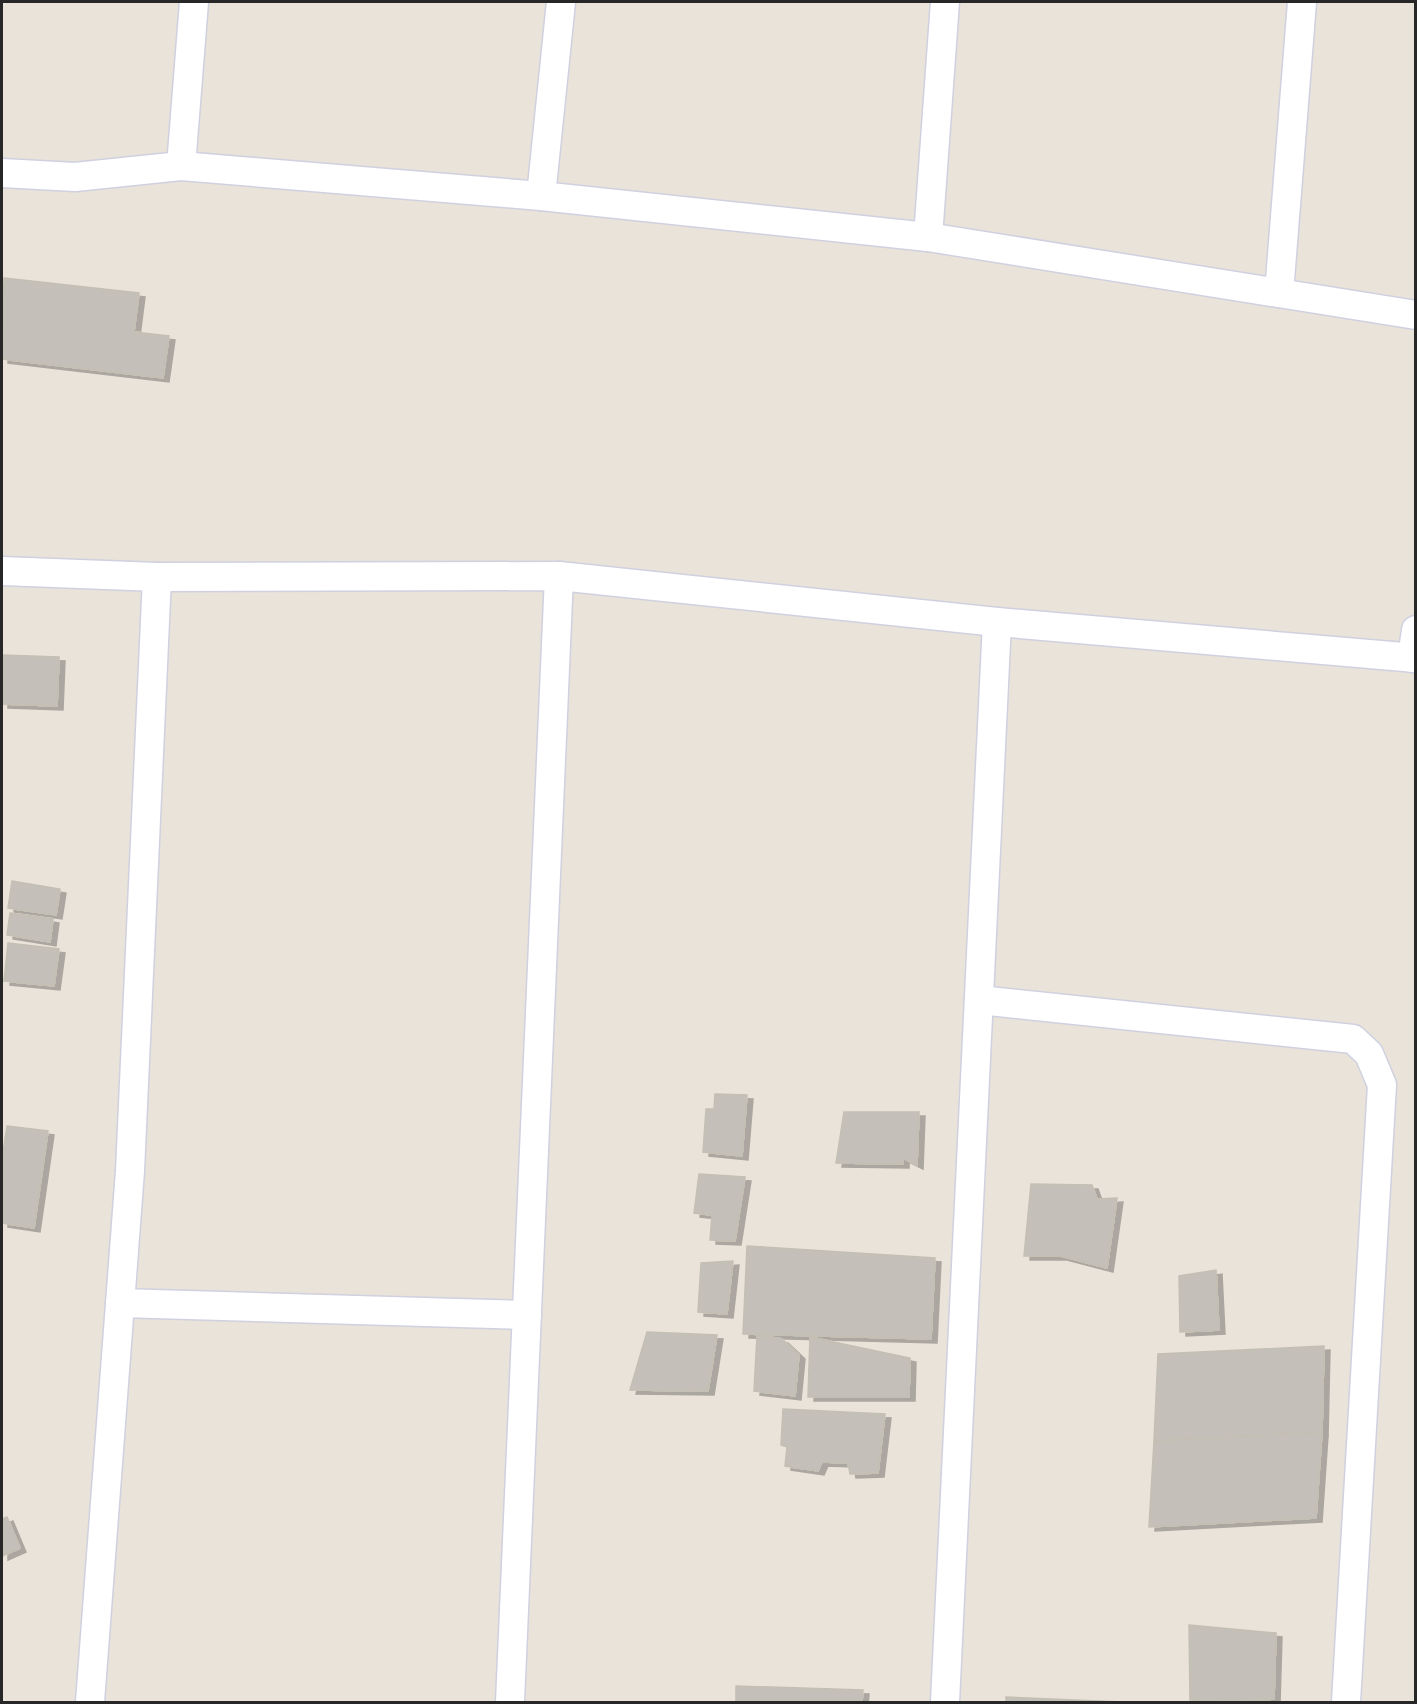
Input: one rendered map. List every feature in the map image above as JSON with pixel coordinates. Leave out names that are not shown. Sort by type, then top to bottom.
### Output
[{"type":"street","points":[[182,166],[194,2]]},
{"type":"street","points":[[541,196],[561,2]]},
{"type":"street","points":[[928,237],[945,2]]},
{"type":"street","points":[[1279,293],[1302,2]]},
{"type":"street","points":[[2,172],[75,177],[182,166],[541,196],[928,237],[1416,315]]},
{"type":"street","points":[[2,571],[157,577],[559,576],[997,622],[1414,658],[1416,630]]},
{"type":"street","points":[[510,1702],[559,576]]},
{"type":"street","points":[[90,1702],[130,1171],[157,577]]},
{"type":"street","points":[[945,1702],[997,622]]},
{"type":"street","points":[[979,1000],[1353,1039],[1369,1054],[1382,1085],[1346,1702]]},
{"type":"street","points":[[120,1303],[527,1315]]},
{"type":"building","points":[[4,278],[139,293],[134,332],[169,336],[163,378],[2,359]]},
{"type":"building","points":[[2,655],[59,657],[57,706],[2,704]]},
{"type":"building","points":[[12,881],[60,889],[56,915],[8,908]]},
{"type":"building","points":[[10,913],[53,919],[50,942],[7,935]]},
{"type":"building","points":[[8,943],[59,949],[54,986],[4,981]]},
{"type":"building","points":[[715,1094],[747,1095],[742,1156],[703,1152],[706,1109],[714,1109]]},
{"type":"building","points":[[844,1112],[919,1112],[917,1165],[903,1158],[903,1164],[836,1163]]},
{"type":"building","points":[[7,1126],[48,1131],[34,1228],[2,1223],[2,1159]]},
{"type":"building","points":[[699,1174],[745,1177],[735,1241],[710,1240],[712,1215],[694,1213]]},
{"type":"building","points":[[1031,1184],[1092,1185],[1097,1199],[1117,1198],[1107,1268],[1061,1256],[1024,1256]]},
{"type":"building","points":[[747,1246],[935,1258],[931,1339],[743,1334]]},
{"type":"building","points":[[733,1261],[727,1314],[698,1312],[701,1263]]},
{"type":"building","points":[[1216,1270],[1219,1330],[1180,1332],[1179,1276]]},
{"type":"building","points":[[647,1332],[717,1335],[708,1391],[630,1390]]},
{"type":"building","points":[[757,1335],[782,1339],[799,1355],[795,1396],[754,1391]]},
{"type":"building","points":[[810,1337],[910,1358],[909,1397],[808,1397]]},
{"type":"building","points":[[1324,1346],[1322,1432],[1154,1441],[1158,1354]]},
{"type":"building","points":[[783,1409],[885,1414],[878,1473],[850,1474],[848,1463],[822,1462],[818,1471],[785,1466],[787,1447],[781,1445]]},
{"type":"building","points":[[1322,1432],[1316,1518],[1149,1527],[1154,1441]]},
{"type":"building","points":[[7,1517],[20,1548],[2,1556],[2,1519]]},
{"type":"building","points":[[1189,1625],[1276,1633],[1274,1699],[1236,1702],[1190,1700]]},
{"type":"building","points":[[736,1686],[863,1690],[862,1702],[736,1702]]},
{"type":"building","points":[[1006,1697],[1123,1702],[1006,1702]]}]
